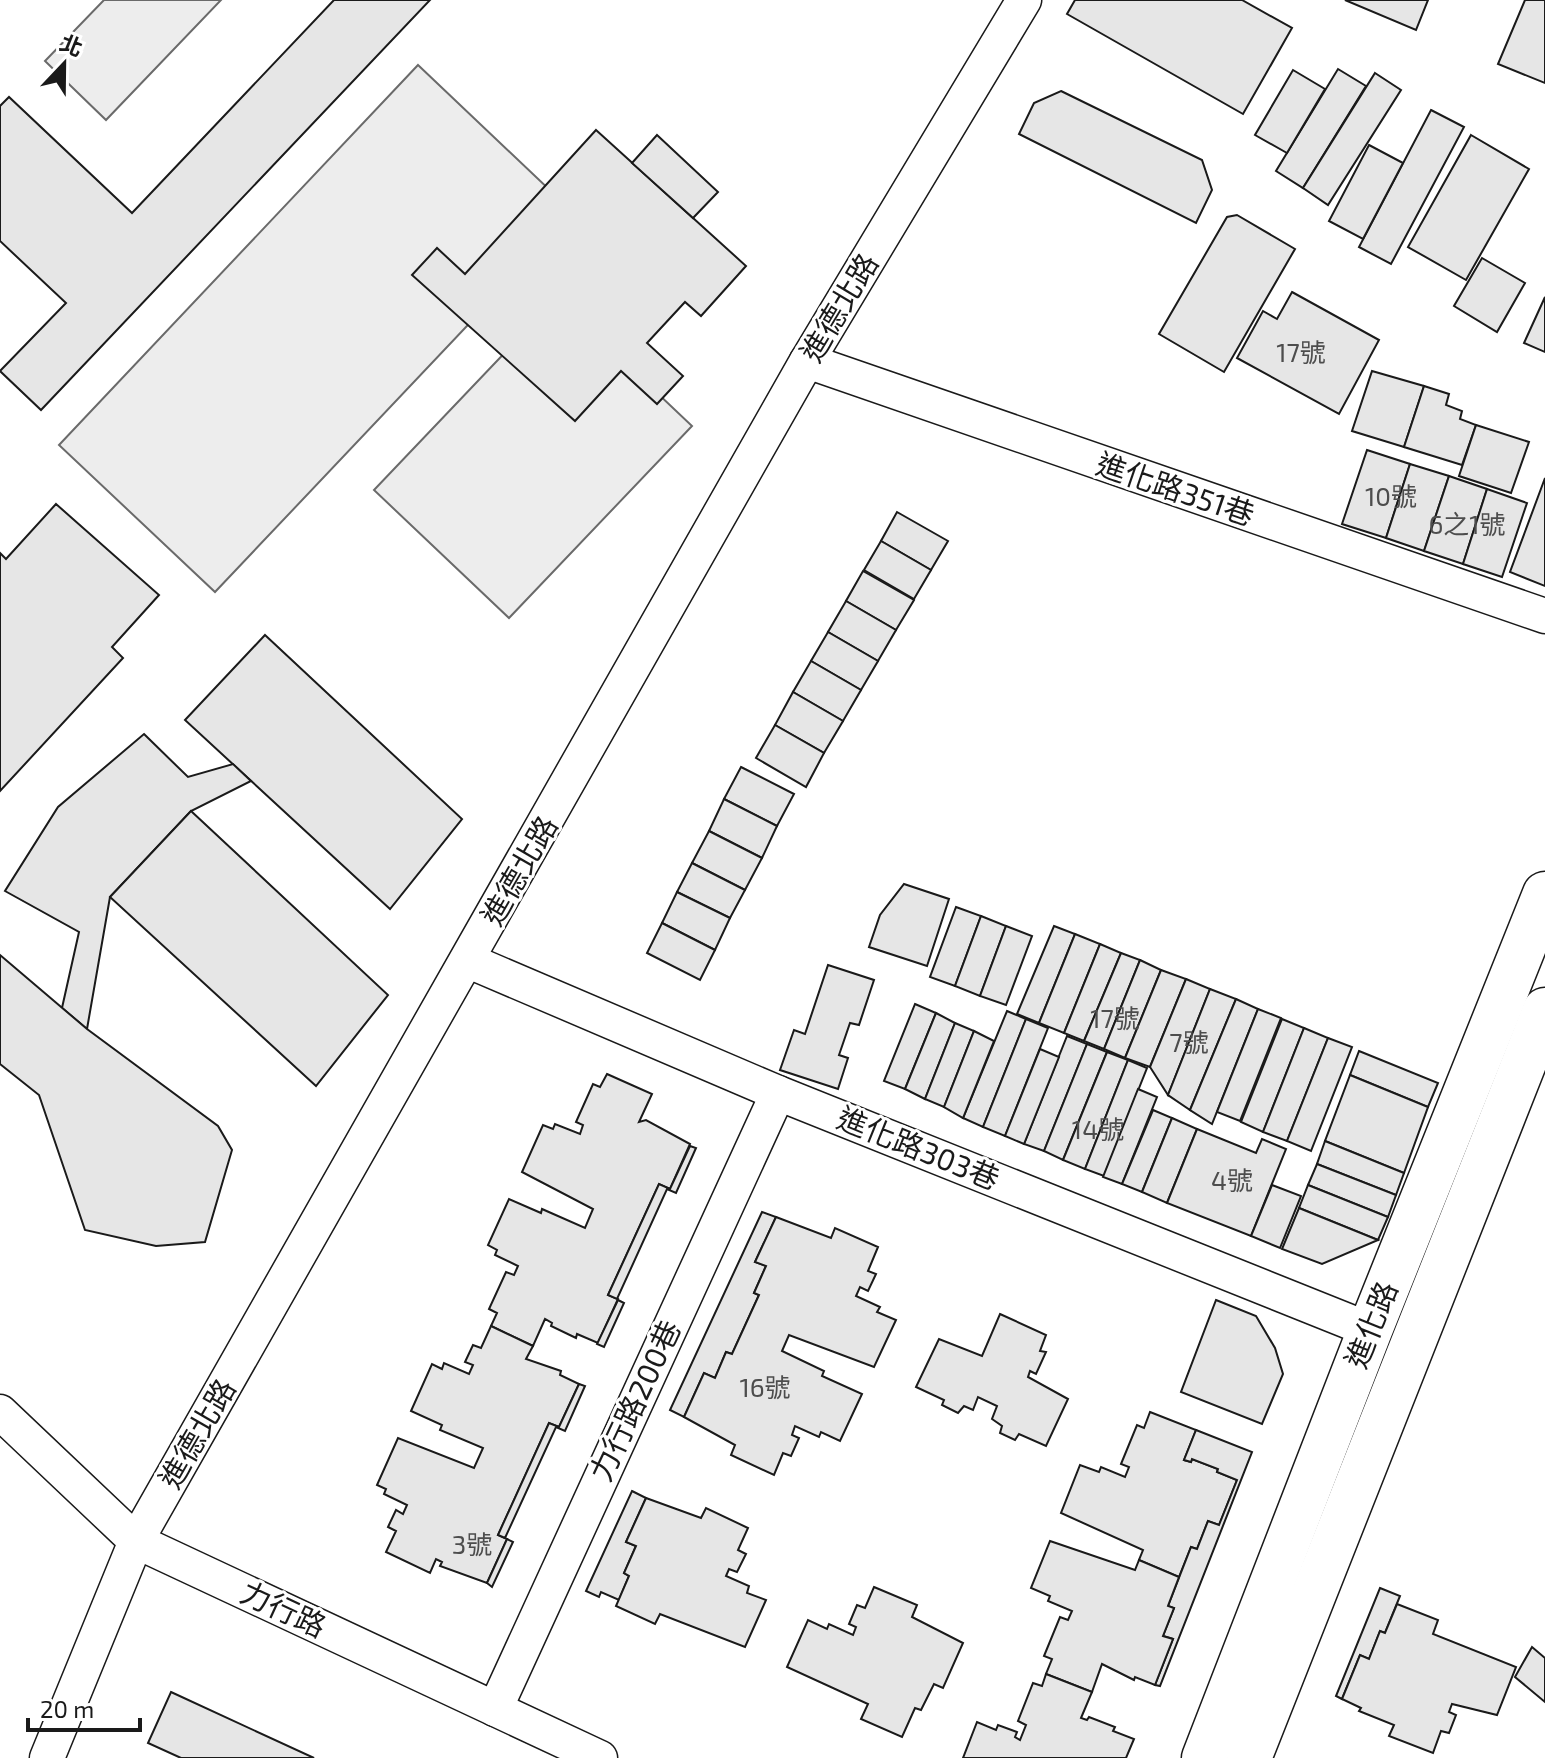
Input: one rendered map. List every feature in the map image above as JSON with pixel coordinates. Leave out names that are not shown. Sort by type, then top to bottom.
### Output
[{"type":"main road","name":"進化路","points":[[1204,1758],[1370,1330],[1545,894]]},
{"type":"main road","name":"進化路","points":[[1249,1758],[1545,1010]]},
{"type":"street","name":"進德北路","points":[[47,1758],[136,1541],[469,961],[807,361],[1024,0]]},
{"type":"street","name":"進化路351巷","points":[[807,361],[1545,616]]},
{"type":"street","name":"進化路303巷","points":[[469,961],[778,1093],[1370,1330]]},
{"type":"street","name":"力行路200巷","points":[[495,1709],[778,1093]]},
{"type":"street","name":"力行路","points":[[0,1412],[136,1541],[600,1758]]},
{"type":"shaded area","points":[[104,0],[221,0],[106,120],[45,61]]},
{"type":"shaded area","points":[[418,65],[574,213],[215,592],[59,445]]},
{"type":"shaded area","points":[[557,298],[692,426],[509,618],[374,490]]},
{"type":"building","points":[[334,0],[430,0],[41,410],[0,371],[66,303],[0,241],[0,106],[9,97],[132,213]]},
{"type":"building","points":[[1075,0],[1242,0],[1292,28],[1243,114],[1067,14]]},
{"type":"building","points":[[1345,0],[1428,0],[1416,30]]},
{"type":"building","points":[[1525,0],[1545,0],[1545,83],[1498,64]]},
{"type":"building","points":[[1338,69],[1366,86],[1303,188],[1276,171]]},
{"type":"building","points":[[1293,70],[1325,89],[1287,153],[1255,135]]},
{"type":"building","points":[[1375,73],[1401,90],[1328,205],[1303,188]]},
{"type":"building","points":[[1061,91],[1202,160],[1212,190],[1196,223],[1019,134],[1034,103]]},
{"type":"building","points":[[1431,110],[1464,127],[1391,264],[1359,247]]},
{"type":"building","points":[[596,130],[746,266],[701,316],[685,302],[647,343],[683,376],[657,404],[621,371],[575,421],[412,275],[437,248],[465,274]]},
{"type":"building","points":[[657,135],[718,192],[693,218],[632,163]]},
{"type":"building","points":[[1471,135],[1529,169],[1466,280],[1408,247]]},
{"type":"building","points":[[1369,145],[1403,163],[1363,239],[1329,221]]},
{"type":"building","points":[[1237,215],[1295,249],[1224,372],[1159,334],[1227,217]]},
{"type":"building","points":[[1482,258],[1525,283],[1497,332],[1454,306]]},
{"type":"building","points":[[1292,292],[1379,340],[1339,414],[1237,358],[1263,311],[1277,319]]},
{"type":"building","points":[[1545,297],[1545,352],[1524,343]]},
{"type":"building","points":[[1372,371],[1424,386],[1404,447],[1352,431]]},
{"type":"building","points":[[1424,386],[1449,394],[1446,405],[1462,411],[1460,419],[1476,425],[1462,465],[1404,447]]},
{"type":"building","points":[[1476,425],[1529,442],[1511,493],[1459,476]]},
{"type":"building","points":[[1367,450],[1410,464],[1386,538],[1342,524]]},
{"type":"building","points":[[1410,464],[1449,476],[1424,551],[1386,538]]},
{"type":"building","points":[[1449,476],[1487,489],[1463,564],[1424,551]]},
{"type":"building","points":[[1545,478],[1545,586],[1510,572]]},
{"type":"building","points":[[1487,489],[1527,503],[1502,577],[1463,564]]},
{"type":"building","points":[[56,504],[159,595],[112,647],[123,658],[0,791],[0,553],[6,559]]},
{"type":"building","points":[[897,512],[948,541],[931,570],[881,541]]},
{"type":"building","points":[[881,541],[931,570],[914,599],[864,570]]},
{"type":"building","points":[[863,571],[914,600],[896,630],[846,601]]},
{"type":"building","points":[[846,601],[896,630],[878,661],[828,632]]},
{"type":"building","points":[[828,632],[878,661],[861,690],[811,661]]},
{"type":"building","points":[[265,635],[462,819],[390,909],[185,720]]},
{"type":"building","points":[[811,661],[861,690],[843,721],[793,692]]},
{"type":"building","points":[[793,692],[843,721],[824,753],[775,725]]},
{"type":"building","points":[[775,725],[824,753],[806,787],[756,758]]},
{"type":"building","points":[[144,734],[188,777],[233,764],[251,781],[191,811],[110,897],[87,1029],[62,1008],[79,932],[5,891],[58,807]]},
{"type":"building","points":[[741,767],[794,794],[777,826],[724,799]]},
{"type":"building","points":[[724,799],[777,826],[762,858],[709,831]]},
{"type":"building","points":[[191,811],[388,995],[316,1086],[110,897]]},
{"type":"building","points":[[709,831],[762,858],[745,890],[692,863]]},
{"type":"building","points":[[692,863],[745,890],[730,918],[677,892]]},
{"type":"building","points":[[904,884],[949,899],[927,966],[869,947],[880,915]]},
{"type":"building","points":[[677,892],[730,918],[715,950],[662,923]]},
{"type":"building","points":[[956,907],[981,916],[955,986],[930,977]]},
{"type":"building","points":[[981,916],[1006,926],[980,996],[955,986]]},
{"type":"building","points":[[662,923],[715,950],[700,980],[647,953]]},
{"type":"building","points":[[1006,926],[1032,936],[1006,1005],[980,996]]},
{"type":"building","points":[[1054,926],[1075,934],[1039,1023],[1017,1014]]},
{"type":"building","points":[[1075,934],[1100,944],[1064,1033],[1039,1023]]},
{"type":"building","points":[[1100,944],[1121,953],[1084,1041],[1064,1033]]},
{"type":"building","points":[[1121,953],[1140,960],[1104,1049],[1084,1041]]},
{"type":"building","points":[[0,955],[87,1029],[218,1126],[232,1150],[205,1242],[156,1246],[85,1230],[39,1095],[0,1064]]},
{"type":"building","points":[[1140,960],[1161,970],[1125,1058],[1104,1049]]},
{"type":"building","points":[[828,965],[874,980],[859,1025],[850,1023],[839,1055],[848,1058],[838,1089],[780,1070],[794,1030],[805,1034]]},
{"type":"building","points":[[1161,970],[1186,979],[1150,1067],[1125,1058]]},
{"type":"building","points":[[1186,979],[1210,989],[1168,1095],[1150,1067]]},
{"type":"building","points":[[1210,989],[1236,999],[1190,1110],[1168,1095]]},
{"type":"building","points":[[1236,999],[1258,1009],[1212,1124],[1190,1110]]},
{"type":"building","points":[[915,1004],[936,1013],[905,1089],[884,1081]]},
{"type":"building","points":[[1258,1009],[1281,1018],[1240,1121],[1217,1112]]},
{"type":"building","points":[[1007,1011],[1026,1019],[983,1127],[963,1118]]},
{"type":"building","points":[[936,1013],[955,1023],[925,1099],[905,1089]]},
{"type":"building","points":[[1026,1019],[1048,1028],[1005,1136],[983,1127]]},
{"type":"building","points":[[1282,1019],[1304,1028],[1263,1132],[1241,1122]]},
{"type":"building","points":[[955,1023],[974,1031],[944,1107],[925,1099]]},
{"type":"building","points":[[1304,1028],[1328,1038],[1287,1141],[1263,1132]]},
{"type":"building","points":[[974,1031],[994,1041],[963,1118],[944,1107]]},
{"type":"building","points":[[1067,1036],[1087,1044],[1044,1151],[1024,1144]]},
{"type":"building","points":[[1328,1038],[1352,1047],[1311,1151],[1287,1141]]},
{"type":"building","points":[[1087,1044],[1107,1052],[1063,1160],[1044,1151]]},
{"type":"building","points":[[1040,1049],[1059,1057],[1024,1144],[1005,1136]]},
{"type":"building","points":[[1359,1051],[1438,1083],[1428,1107],[1350,1075]]},
{"type":"building","points":[[1107,1052],[1128,1060],[1085,1169],[1063,1160]]},
{"type":"building","points":[[1128,1060],[1147,1068],[1104,1176],[1085,1169]]},
{"type":"building","points":[[607,1074],[652,1094],[639,1122],[646,1120],[690,1144],[670,1189],[659,1184],[608,1295],[618,1299],[598,1343],[577,1334],[576,1338],[551,1326],[552,1323],[545,1319],[533,1346],[491,1326],[497,1313],[489,1309],[506,1272],[514,1275],[518,1266],[495,1255],[497,1250],[488,1245],[509,1199],[541,1213],[542,1209],[585,1228],[593,1209],[522,1172],[543,1125],[553,1129],[555,1124],[580,1134],[583,1125],[576,1122],[593,1084],[600,1087]]},
{"type":"building","points":[[1350,1075],[1428,1107],[1404,1173],[1325,1141]]},
{"type":"building","points":[[1138,1089],[1157,1097],[1122,1184],[1103,1177]]},
{"type":"building","points":[[1153,1110],[1172,1118],[1142,1192],[1122,1184]]},
{"type":"building","points":[[1172,1118],[1197,1129],[1167,1203],[1142,1192]]},
{"type":"building","points":[[1197,1129],[1256,1153],[1262,1139],[1286,1149],[1251,1236],[1167,1203]]},
{"type":"building","points":[[1325,1141],[1404,1173],[1396,1195],[1317,1164]]},
{"type":"building","points":[[690,1146],[696,1148],[676,1193],[667,1189],[617,1299],[608,1295],[659,1184],[670,1189]]},
{"type":"building","points":[[1317,1164],[1396,1195],[1388,1217],[1308,1185]]},
{"type":"building","points":[[1272,1185],[1301,1196],[1280,1248],[1251,1236]]},
{"type":"building","points":[[1308,1185],[1388,1217],[1378,1240],[1299,1208]]},
{"type":"building","points":[[1299,1208],[1378,1240],[1322,1264],[1282,1249]]},
{"type":"building","points":[[762,1212],[776,1217],[755,1262],[766,1266],[754,1293],[759,1295],[732,1354],[726,1352],[715,1378],[704,1373],[684,1417],[670,1410]]},
{"type":"building","points":[[776,1217],[831,1238],[835,1228],[878,1247],[868,1271],[876,1274],[868,1291],[860,1287],[856,1296],[880,1307],[877,1312],[896,1320],[874,1367],[789,1335],[782,1351],[824,1371],[822,1376],[862,1394],[840,1441],[821,1432],[819,1437],[795,1426],[792,1435],[799,1438],[791,1456],[783,1453],[774,1475],[731,1455],[735,1445],[684,1417],[704,1373],[715,1378],[726,1352],[732,1354],[759,1295],[754,1293],[766,1266],[755,1262]]},
{"type":"building","points":[[618,1300],[624,1303],[604,1347],[597,1344]]},
{"type":"building","points":[[1216,1300],[1256,1316],[1275,1348],[1283,1374],[1262,1424],[1181,1392]]},
{"type":"building","points":[[1000,1314],[1046,1335],[1040,1351],[1046,1352],[1036,1374],[1030,1371],[1028,1377],[1068,1399],[1046,1446],[1019,1434],[1015,1440],[1000,1433],[1002,1426],[992,1419],[997,1406],[978,1397],[973,1410],[964,1406],[958,1413],[942,1405],[944,1400],[916,1387],[939,1339],[982,1356]]},
{"type":"building","points":[[491,1326],[533,1346],[526,1359],[561,1371],[560,1375],[579,1384],[559,1427],[549,1423],[498,1535],[507,1539],[487,1583],[440,1566],[442,1562],[436,1559],[430,1573],[386,1552],[396,1531],[388,1527],[396,1510],[403,1514],[407,1505],[384,1494],[386,1489],[377,1485],[398,1438],[474,1468],[483,1448],[440,1430],[442,1425],[411,1411],[432,1364],[442,1369],[444,1363],[469,1374],[473,1365],[465,1362],[473,1345],[481,1348]]},
{"type":"building","points":[[579,1384],[585,1386],[565,1431],[556,1427],[505,1538],[498,1535],[549,1423],[559,1427]]},
{"type":"building","points":[[1150,1412],[1196,1430],[1184,1460],[1191,1462],[1192,1459],[1237,1480],[1219,1525],[1208,1521],[1197,1549],[1191,1547],[1179,1577],[1139,1560],[1143,1550],[1061,1513],[1080,1465],[1099,1472],[1101,1467],[1125,1477],[1129,1467],[1121,1464],[1137,1425],[1144,1428]]},
{"type":"building","points":[[1196,1430],[1252,1452],[1160,1686],[1155,1685],[1173,1639],[1163,1636],[1174,1608],[1168,1606],[1191,1547],[1197,1549],[1208,1521],[1219,1525],[1237,1480],[1192,1459],[1191,1462],[1184,1460]]},
{"type":"building","points":[[632,1491],[646,1498],[626,1542],[636,1546],[624,1573],[629,1576],[619,1600],[601,1592],[599,1597],[586,1591]]},
{"type":"building","points":[[646,1498],[701,1518],[706,1508],[748,1528],[738,1550],[746,1554],[737,1572],[729,1569],[726,1576],[749,1586],[747,1593],[766,1600],[745,1647],[660,1614],[655,1624],[616,1606],[629,1576],[624,1573],[636,1546],[626,1542]]},
{"type":"building","points":[[507,1539],[513,1542],[492,1587],[487,1583]]},
{"type":"building","points":[[1050,1541],[1135,1570],[1139,1560],[1179,1577],[1168,1606],[1174,1608],[1163,1636],[1173,1639],[1155,1685],[1135,1677],[1134,1680],[1102,1664],[1092,1692],[1046,1674],[1052,1659],[1044,1656],[1060,1617],[1068,1620],[1072,1611],[1048,1601],[1050,1596],[1031,1588]]},
{"type":"building","points":[[874,1587],[917,1605],[912,1617],[963,1643],[943,1688],[934,1684],[921,1710],[915,1708],[902,1737],[861,1719],[868,1704],[787,1667],[808,1620],[827,1629],[829,1624],[853,1635],[856,1627],[849,1624],[857,1605],[865,1608]]},
{"type":"building","points":[[1380,1588],[1400,1596],[1385,1633],[1380,1631],[1369,1659],[1360,1655],[1342,1699],[1336,1696]]},
{"type":"building","points":[[1397,1604],[1438,1620],[1433,1634],[1516,1667],[1497,1715],[1452,1704],[1449,1712],[1456,1715],[1449,1733],[1441,1731],[1433,1753],[1389,1736],[1394,1725],[1359,1711],[1361,1708],[1342,1699],[1360,1655],[1369,1659],[1380,1631],[1385,1633]]},
{"type":"building","points":[[1532,1647],[1545,1658],[1545,1702],[1515,1677]]},
{"type":"building","points":[[1046,1674],[1092,1692],[1081,1718],[1087,1720],[1089,1717],[1115,1727],[1113,1731],[1134,1739],[1126,1758],[963,1758],[977,1722],[996,1730],[998,1725],[1017,1732],[1015,1737],[1020,1740],[1026,1725],[1018,1721],[1033,1683],[1042,1686]]},
{"type":"building","points":[[171,1692],[314,1758],[181,1758],[148,1743]]}]
